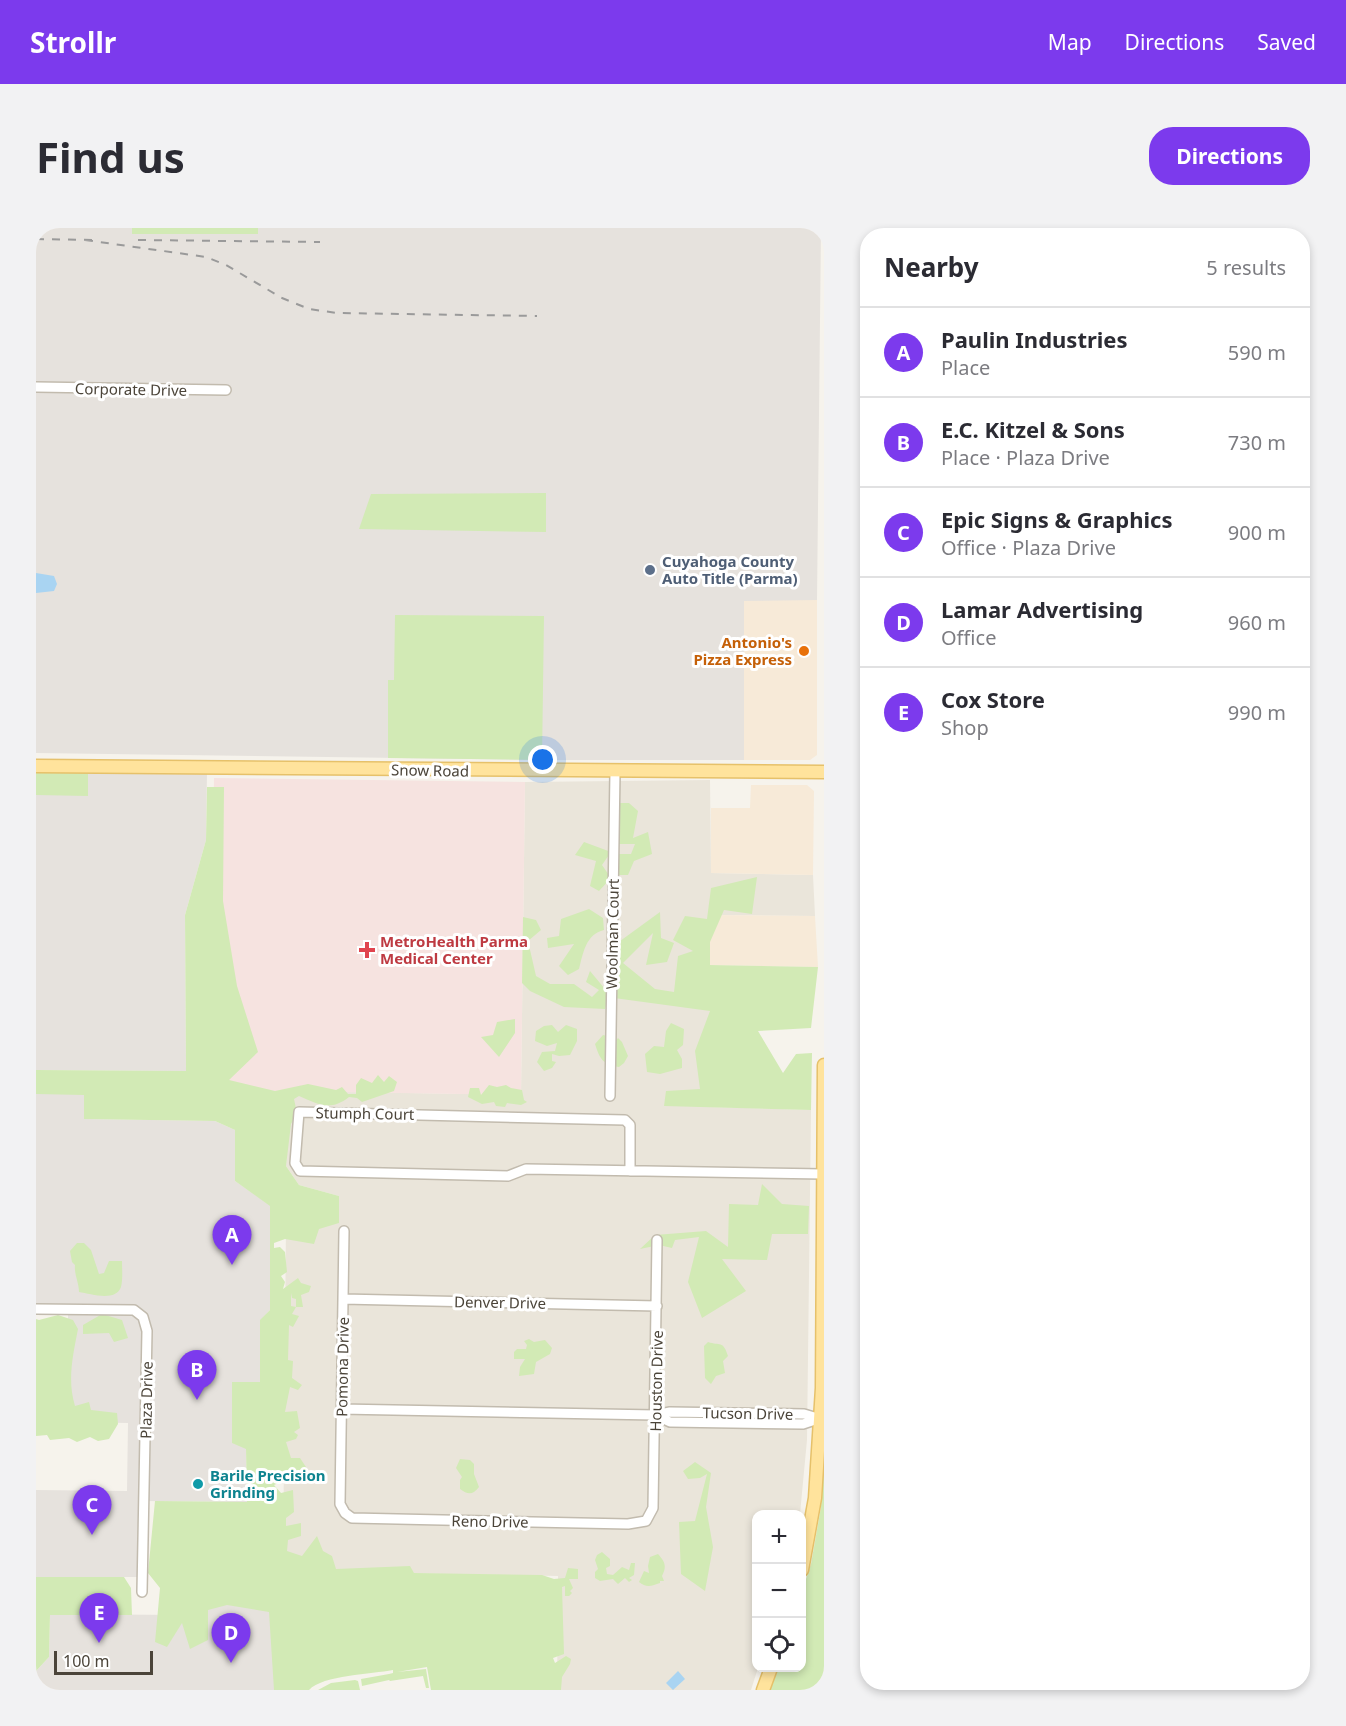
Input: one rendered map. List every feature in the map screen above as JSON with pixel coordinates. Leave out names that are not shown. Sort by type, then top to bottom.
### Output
[{"type":"main road","name":"Snow Road","points":[[36,766],[824,772]]},
{"type":"main road","points":[[802,1564],[815,1498],[822,1419],[824,1065]]},
{"type":"main road","points":[[763,1690],[770,1672]]},
{"type":"street","name":"Corporate Drive","points":[[36,387],[226,390]]},
{"type":"street","name":"Woolman Court","points":[[610,1096],[615,772]]},
{"type":"street","name":"Stumph Court","points":[[630,1171],[630,1125],[625,1120],[299,1112],[295,1163],[300,1171],[508,1176],[526,1169],[630,1171],[823,1174]]},
{"type":"street","name":"Pomona Drive","points":[[340,1503],[344,1231]]},
{"type":"street","name":"Houston Drive","points":[[646,1521],[653,1508],[657,1240]]},
{"type":"street","name":"Denver Drive","points":[[343,1299],[657,1306]]},
{"type":"street","name":"Plaza Drive","points":[[36,1309],[134,1310],[143,1317],[147,1331],[142,1592]]},
{"type":"street","name":"Tucson Drive","points":[[341,1409],[655,1415],[670,1412],[804,1414],[822,1419]]},
{"type":"street","name":"Reno Drive","points":[[340,1503],[345,1513],[352,1518],[627,1524],[646,1521]]},
{"type":"shaded area","points":[[36,228],[132,228],[132,234],[258,233],[258,228],[821,228],[817,600],[744,601],[744,760],[542,760],[36,753]]},
{"type":"shaded area","points":[[744,600],[817,600],[817,755],[810,760],[744,760]]},
{"type":"shaded area","points":[[36,771],[207,772],[206,840],[185,915],[186,1071],[36,1070]]},
{"type":"shaded area","name":"MetroHealth Parma Medical Center","points":[[214,778],[525,782],[521,1095],[210,1090]]},
{"type":"shaded area","points":[[710,780],[711,873],[813,875],[815,916],[711,915],[709,1107],[811,1110],[807,1440],[800,1510],[752,1510],[752,1672],[757,1672],[751,1690],[557,1690],[558,1576],[283,1571],[286,1222],[339,1222],[339,1196],[299,1185],[286,1166],[290,1091],[521,1095],[525,782]]},
{"type":"shaded area","points":[[751,785],[807,785],[814,791],[813,875],[711,873],[711,808],[750,808]]},
{"type":"shaded area","points":[[710,915],[815,916],[818,967],[710,965]]},
{"type":"shaded area","points":[[36,1094],[84,1094],[85,1119],[215,1121],[235,1130],[235,1181],[270,1205],[270,1310],[260,1321],[260,1382],[232,1382],[246,1449],[247,1502],[141,1501],[140,1577],[36,1577],[36,1490],[127,1491],[128,1423],[68,1422],[68,1315],[36,1314]]},
{"type":"shaded area","points":[[283,1571],[282,1690],[36,1690],[36,1671],[49,1657],[50,1614],[181,1615]]},
{"type":"green space","points":[[132,228],[258,228],[258,234],[132,234]]},
{"type":"green space","points":[[546,493],[546,532],[359,529],[371,494]]},
{"type":"green space","points":[[395,615],[544,616],[542,760],[388,758],[388,680],[394,680]]},
{"type":"green space","points":[[36,771],[88,771],[88,796],[36,795]]},
{"type":"green space","points":[[207,787],[224,787],[223,901],[237,986],[258,1052],[229,1080],[275,1091],[308,1084],[336,1090],[342,1087],[348,1094],[356,1094],[356,1085],[361,1078],[372,1083],[378,1075],[384,1082],[389,1076],[397,1082],[394,1091],[362,1102],[357,1098],[349,1097],[336,1104],[324,1105],[299,1096],[294,1099],[297,1113],[291,1124],[286,1166],[299,1185],[339,1196],[339,1223],[319,1229],[314,1244],[285,1239],[274,1243],[274,1248],[280,1247],[285,1252],[287,1272],[281,1276],[285,1282],[283,1289],[298,1278],[301,1283],[311,1286],[309,1292],[301,1295],[303,1307],[296,1307],[292,1314],[299,1316],[293,1327],[289,1325],[288,1360],[293,1361],[292,1378],[302,1385],[298,1390],[290,1387],[285,1412],[297,1411],[300,1428],[294,1432],[298,1435],[296,1439],[286,1442],[291,1458],[300,1458],[308,1470],[274,1485],[281,1493],[293,1490],[294,1512],[286,1518],[286,1526],[301,1523],[301,1536],[288,1540],[287,1551],[302,1556],[317,1536],[323,1551],[332,1556],[336,1569],[410,1566],[414,1573],[542,1575],[554,1579],[565,1578],[568,1568],[578,1569],[578,1579],[569,1579],[573,1588],[570,1591],[572,1593],[565,1596],[565,1586],[562,1587],[564,1654],[553,1658],[555,1663],[566,1656],[571,1659],[562,1677],[561,1690],[431,1690],[427,1667],[397,1672],[426,1669],[429,1688],[426,1688],[423,1676],[362,1686],[361,1679],[393,1673],[393,1670],[336,1678],[309,1690],[274,1690],[269,1612],[227,1605],[208,1610],[208,1640],[190,1649],[182,1623],[167,1647],[155,1642],[160,1588],[148,1573],[155,1501],[247,1502],[246,1449],[232,1443],[232,1382],[260,1382],[260,1320],[270,1310],[270,1206],[235,1181],[235,1130],[215,1121],[84,1119],[84,1095],[36,1094],[36,1070],[186,1071],[185,915],[206,840]],"holes":[[[291,1293],[292,1298],[296,1299],[296,1307],[291,1306]]]},
{"type":"green space","points":[[620,803],[629,803],[638,811],[633,838],[648,832],[652,854],[634,861],[628,875],[618,875],[619,854],[631,854],[635,844],[619,844]]},
{"type":"green space","points":[[584,842],[611,852],[602,865],[611,878],[599,891],[590,886],[596,861],[575,855]]},
{"type":"green space","points":[[757,877],[752,914],[724,910],[710,942],[710,965],[818,967],[811,1028],[758,1031],[783,1073],[796,1054],[812,1053],[811,1110],[664,1106],[666,1091],[700,1089],[695,1051],[710,1011],[614,998],[616,944],[660,912],[661,938],[674,943],[667,962],[646,965],[653,933],[623,963],[655,989],[674,992],[678,956],[693,951],[673,940],[685,916],[707,919],[711,888]]},
{"type":"green space","points":[[589,909],[603,918],[604,930],[589,940],[579,969],[568,975],[559,966],[574,944],[548,948],[547,938],[559,936],[561,919]]},
{"type":"green space","points":[[523,917],[536,920],[541,930],[528,941],[536,976],[550,984],[574,984],[592,997],[599,990],[586,982],[590,971],[610,995],[605,1009],[564,1007],[530,991],[522,983]]},
{"type":"green space","points":[[515,1019],[515,1033],[499,1057],[481,1037],[493,1035],[497,1022]]},
{"type":"green space","points":[[671,1023],[684,1029],[683,1045],[677,1050],[682,1059],[682,1068],[660,1074],[647,1072],[645,1054],[654,1046],[664,1047],[666,1031]]},
{"type":"green space","points":[[552,1025],[558,1032],[566,1025],[577,1029],[577,1041],[570,1055],[552,1054],[552,1061],[556,1062],[552,1068],[544,1071],[537,1062],[542,1052],[555,1051],[557,1043],[547,1046],[535,1041],[536,1031],[544,1026]]},
{"type":"green space","points":[[603,1035],[611,1037],[612,1045],[618,1038],[622,1042],[628,1056],[619,1067],[602,1060],[598,1053],[595,1044]]},
{"type":"green space","points":[[489,1085],[497,1087],[506,1085],[522,1090],[524,1100],[527,1102],[521,1105],[507,1103],[505,1107],[496,1106],[494,1102],[482,1104],[468,1097],[470,1088],[479,1088],[481,1095]]},
{"type":"green space","points":[[762,1184],[782,1204],[809,1206],[808,1234],[772,1234],[767,1260],[722,1259],[746,1291],[702,1318],[688,1282],[699,1237],[675,1240],[672,1248],[659,1245],[640,1249],[655,1235],[706,1231],[728,1247],[729,1204],[758,1205]]},
{"type":"green space","points":[[77,1243],[84,1243],[91,1250],[99,1274],[104,1273],[109,1261],[122,1261],[122,1284],[118,1292],[103,1296],[79,1292],[75,1265],[72,1262],[70,1251]]},
{"type":"green space","points":[[102,1314],[122,1320],[128,1338],[114,1342],[109,1333],[83,1334],[83,1325]]},
{"type":"green space","points":[[58,1315],[73,1320],[78,1329],[71,1377],[75,1406],[89,1402],[91,1410],[117,1413],[118,1424],[109,1439],[98,1441],[90,1437],[77,1442],[69,1438],[50,1440],[47,1435],[36,1436],[36,1319]]},
{"type":"green space","points":[[529,1339],[534,1342],[545,1340],[552,1348],[550,1354],[536,1362],[534,1374],[519,1376],[520,1367],[525,1359],[514,1359],[514,1352],[517,1349],[526,1349],[527,1345],[524,1341]]},
{"type":"green space","points":[[708,1342],[721,1344],[728,1356],[723,1361],[725,1373],[716,1376],[711,1384],[705,1378],[704,1346]]},
{"type":"green space","points":[[824,1448],[824,1690],[770,1690],[775,1672],[806,1672],[806,1579],[811,1564],[821,1507]]},
{"type":"green space","points":[[460,1459],[470,1460],[474,1464],[474,1474],[479,1487],[475,1492],[468,1493],[460,1489],[462,1477],[456,1468]]},
{"type":"green space","points":[[695,1462],[711,1473],[706,1507],[713,1547],[705,1591],[681,1574],[679,1522],[695,1521],[707,1474],[700,1478],[688,1479],[683,1471]]},
{"type":"green space","points":[[602,1552],[610,1559],[610,1566],[606,1568],[607,1574],[613,1575],[622,1567],[629,1570],[631,1563],[635,1563],[634,1575],[629,1578],[632,1580],[629,1582],[625,1578],[618,1584],[613,1579],[600,1581],[595,1578],[595,1572],[598,1569],[595,1560]]},
{"type":"green space","points":[[658,1554],[665,1564],[662,1576],[664,1581],[652,1586],[642,1584],[639,1582],[644,1571],[649,1573],[650,1557]]},
{"type":"green space","points":[[36,1577],[124,1577],[131,1588],[132,1615],[50,1615],[49,1657],[36,1671]]},
{"type":"green space","points":[[358,1681],[360,1690],[318,1690],[331,1683]]},
{"type":"water","points":[[36,573],[54,576],[57,584],[54,591],[36,593]]},
{"type":"water","points":[[678,1671],[685,1679],[673,1690],[666,1683]]},
{"type":"railway","points":[[36,239],[93,240]]},
{"type":"railway","points":[[85,240],[206,257],[226,265],[282,298],[309,309],[337,313],[537,316]]},
{"type":"railway","points":[[138,240],[320,242]]},
{"type":"place","name":"Cuyahoga County Auto Title (Parma)","points":[[650,570]]},
{"type":"place","name":"Antonio's Pizza Express","points":[[804,651]]},
{"type":"place","name":"MetroHealth Parma Medical Center","points":[[367,950]]},
{"type":"place","name":"Paulin Industries","points":[[232,1265]]},
{"type":"place","name":"E.C. Kitzel & Sons","points":[[197,1400]]},
{"type":"place","name":"Barile Precision Grinding","points":[[198,1484]]},
{"type":"place","name":"Epic Signs & Graphics","points":[[92,1535]]},
{"type":"place","name":"Cox Store","points":[[99,1643]]},
{"type":"place","name":"Lamar Advertising","points":[[231,1663]]}]
